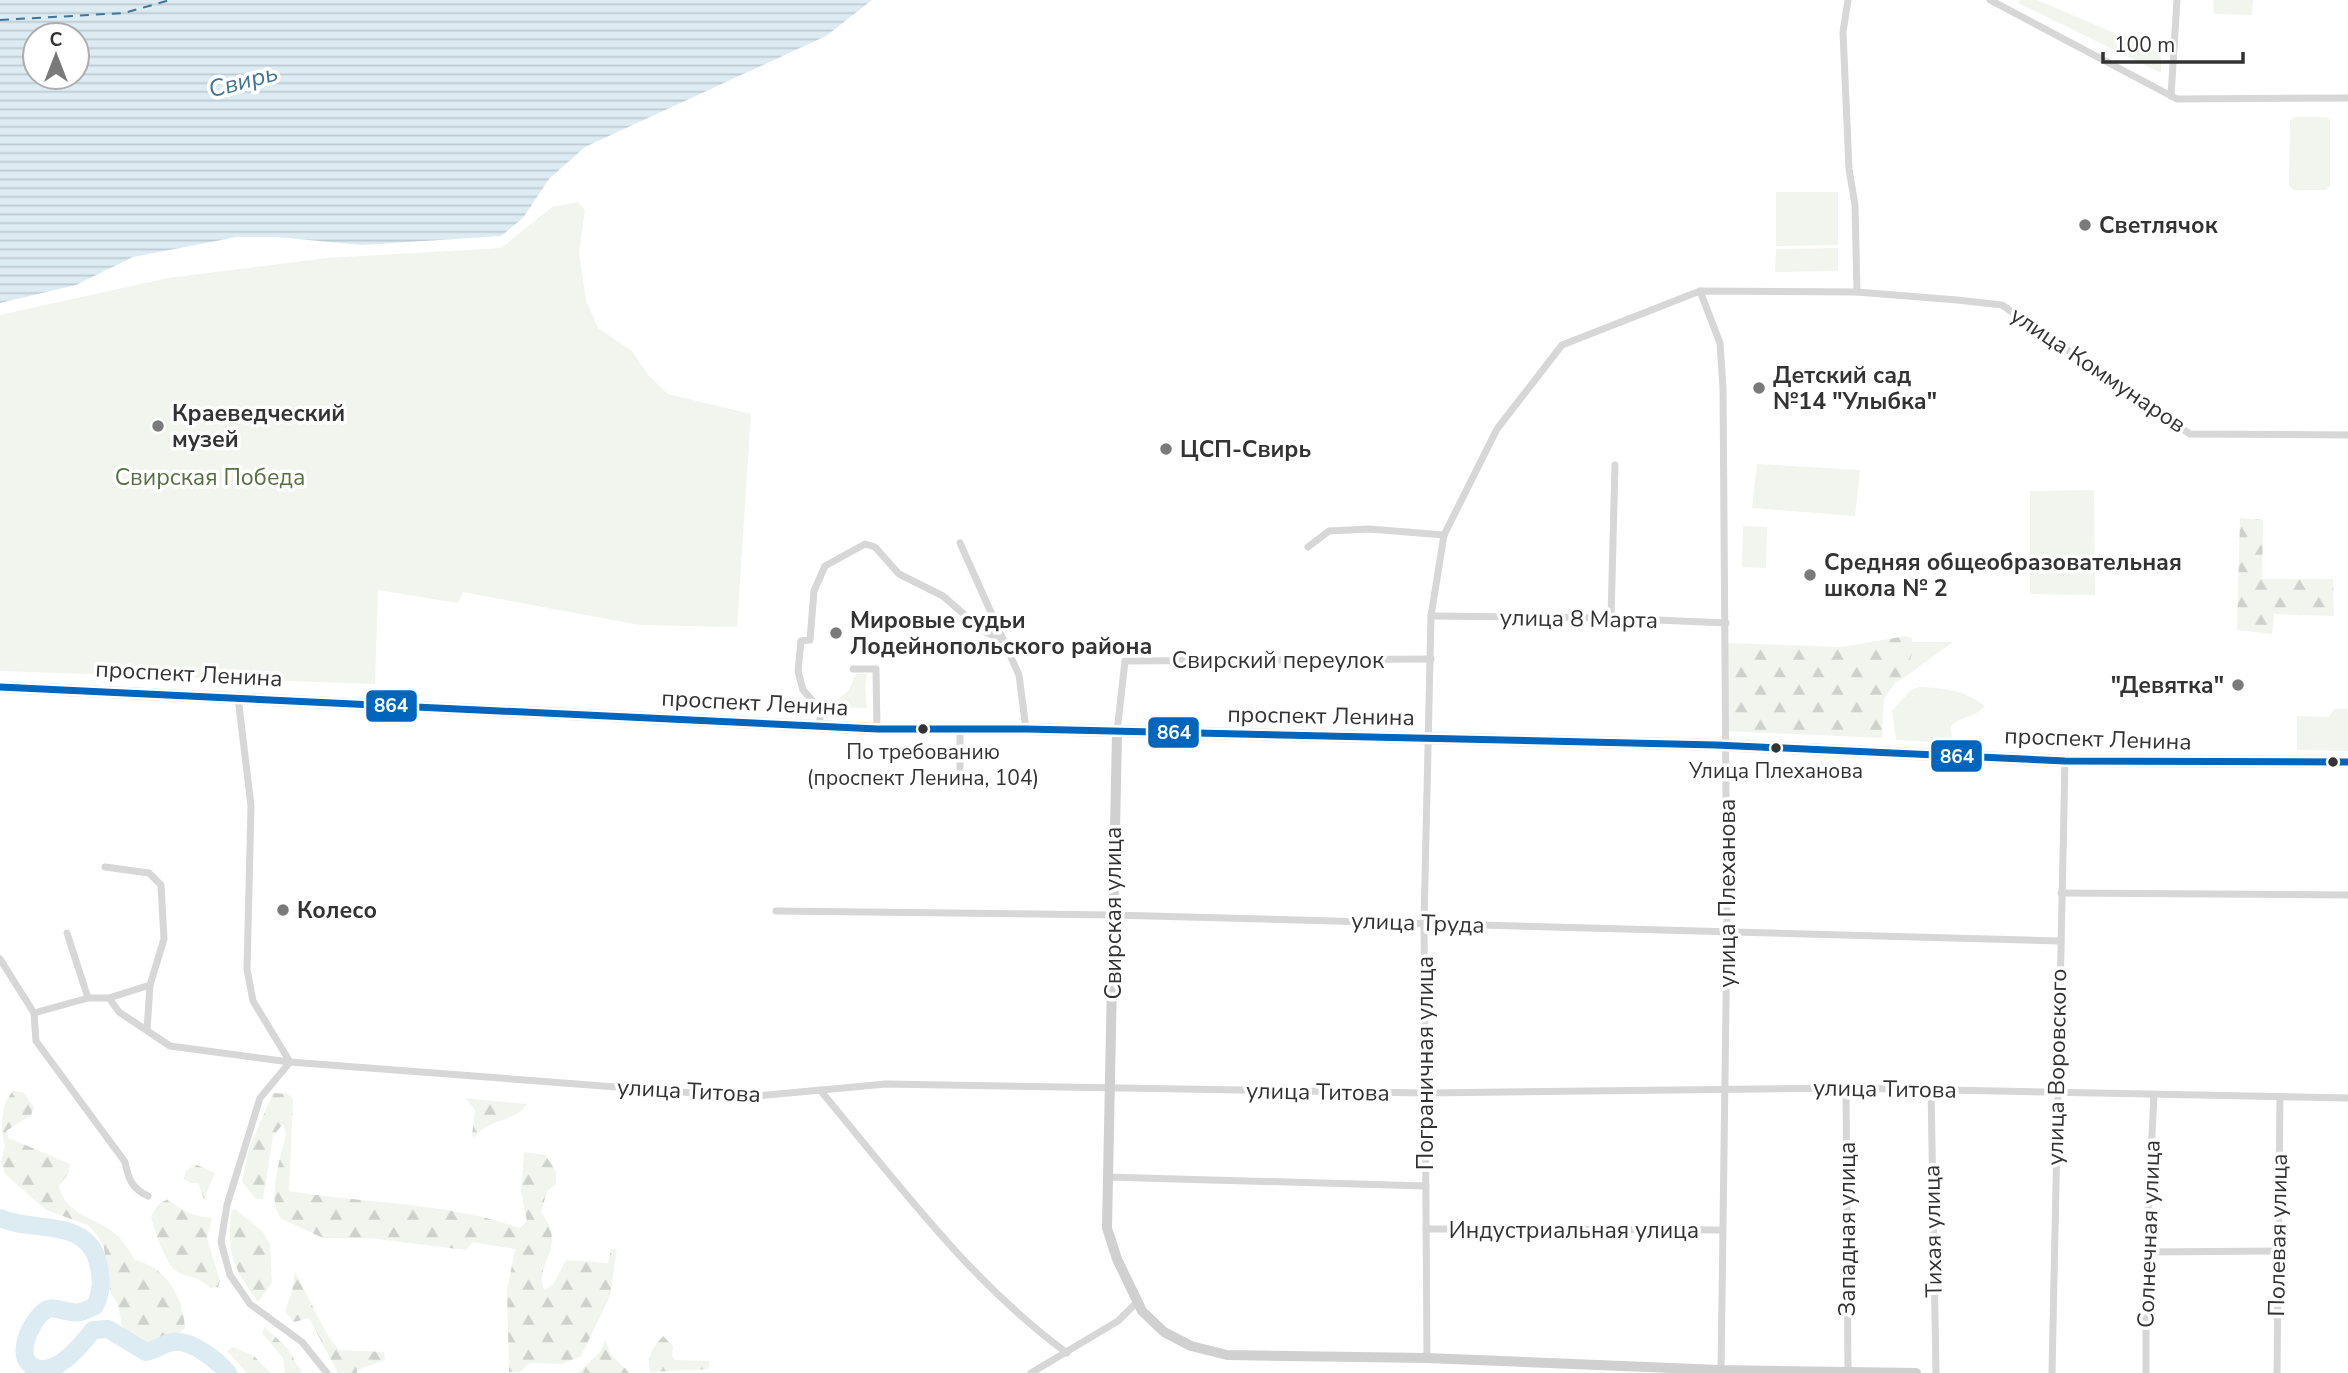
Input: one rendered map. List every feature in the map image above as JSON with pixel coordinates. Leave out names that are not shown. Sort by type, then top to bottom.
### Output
[{"type":"main road","name":"проспект Ленина","points":[[0,687],[877,729],[1026,729],[1726,745],[2065,761],[2348,762]]},
{"type":"street","points":[[1848,0],[1843,32],[1849,169],[1855,205],[1857,292]]},
{"type":"street","points":[[1990,0],[2177,99],[2348,99]]},
{"type":"street","points":[[2171,96],[2177,0]]},
{"type":"street","name":"улица Коммунаров","points":[[1642,312],[1700,290],[1857,292],[2002,305],[2190,434],[2348,435]]},
{"type":"street","name":"улица Плеханова","points":[[1700,290],[1720,343],[1726,623],[1726,1088],[1721,1371]]},
{"type":"street","name":"Пограничная улица","points":[[1427,1357],[1424,923],[1431,739],[1431,616],[1444,535],[1497,429],[1562,345],[1642,312]]},
{"type":"street","points":[[1611,618],[1615,465]]},
{"type":"street","points":[[1308,547],[1329,531],[1369,529],[1444,535]]},
{"type":"street","points":[[960,543],[1019,677],[1026,729]]},
{"type":"street","points":[[820,727],[820,709],[803,690],[798,671],[801,641],[810,640],[814,591],[825,566],[849,551],[866,544],[875,547],[899,574],[943,596],[982,629],[1004,641]]},
{"type":"street","name":"улица 8 Марта","points":[[1431,616],[1611,618],[1726,623]]},
{"type":"street","name":"Свирский переулок","points":[[1125,661],[1431,659]]},
{"type":"street","name":"Свирская улица","points":[[1125,661],[1117,732],[1107,1228],[1137,1302],[1142,1311],[1164,1332],[1191,1346],[1227,1355],[1427,1357],[1721,1371],[1848,1370],[1916,1373]]},
{"type":"street","points":[[853,669],[876,669],[877,729]]},
{"type":"street","points":[[238,697],[251,806],[247,969],[253,1001],[290,1062],[260,1098],[227,1205],[221,1242],[230,1275],[250,1304],[302,1342],[327,1373]]},
{"type":"street","points":[[960,730],[960,768]]},
{"type":"street","name":"улица Воровского","points":[[2052,1373],[2059,941],[2065,761]]},
{"type":"street","points":[[105,867],[149,873],[161,884],[164,939],[150,985],[147,1030]]},
{"type":"street","points":[[2061,893],[2348,895]]},
{"type":"street","name":"улица Труда","points":[[776,911],[1113,915],[2059,941]]},
{"type":"street","points":[[67,933],[88,998]]},
{"type":"street","points":[[0,959],[34,1013],[36,1041],[125,1162],[127,1177],[137,1191],[148,1196]]},
{"type":"street","points":[[34,1013],[88,998],[109,998],[150,985]]},
{"type":"street","name":"улица Титова","points":[[109,998],[119,1012],[170,1045],[290,1062],[747,1097],[886,1084],[1426,1093],[1846,1088],[2348,1098]]},
{"type":"street","name":"Западная улица","points":[[1846,1088],[1848,1370]]},
{"type":"street","name":"Тихая улица","points":[[1931,1089],[1936,1373]]},
{"type":"street","points":[[820,1090],[968,1263],[1032,1327],[1067,1353]]},
{"type":"street","name":"Солнечная улица","points":[[2146,1373],[2146,1252],[2154,1095]]},
{"type":"street","name":"Полевая улица","points":[[2277,1373],[2280,1097]]},
{"type":"street","points":[[1107,1171],[1426,1186]]},
{"type":"street","name":"Индустриальная улица","points":[[1426,1229],[1722,1230]]},
{"type":"street","points":[[2146,1252],[2277,1251]]},
{"type":"street","points":[[1031,1373],[1118,1321],[1137,1302]]},
{"type":"green space","points":[[2020,0],[2037,0],[2161,53],[2161,73],[2018,3]]},
{"type":"green space","points":[[2213,0],[2253,0],[2252,15],[2214,14]]},
{"type":"green space","points":[[2294,117],[2327,117],[2330,120],[2330,186],[2326,190],[2294,190],[2289,186],[2290,121]]},
{"type":"green space","points":[[1776,192],[1838,192],[1838,245],[1776,246]]},
{"type":"green space","name":"Свирская Победа","points":[[578,202],[585,210],[579,253],[586,300],[598,328],[632,351],[648,375],[668,394],[751,414],[737,627],[640,625],[463,592],[458,603],[378,590],[375,684],[0,671],[0,315],[168,278],[327,258],[501,248],[552,207]]},
{"type":"green space","points":[[1838,248],[1838,271],[1775,272],[1776,249]]},
{"type":"green space","points":[[1757,464],[1860,470],[1855,516],[1752,508]]},
{"type":"green space","points":[[2094,490],[2095,595],[2030,594],[2030,491]]},
{"type":"green space","points":[[2240,518],[2263,520],[2262,579],[2333,579],[2334,616],[2274,614],[2272,634],[2237,630]]},
{"type":"green space","points":[[1743,526],[1767,527],[1766,568],[1742,567]]},
{"type":"green space","points":[[1906,636],[1912,638],[1913,650],[1905,677],[1895,683],[1884,699],[1882,738],[1726,731],[1728,643],[1842,647]]},
{"type":"green space","points":[[1912,642],[1953,642],[1905,677]]},
{"type":"green space","points":[[856,674],[867,674],[867,708],[830,707],[849,690]]},
{"type":"green space","points":[[1919,687],[1954,691],[1970,696],[1985,706],[1951,726],[1952,743],[1896,740],[1892,711],[1911,690]]},
{"type":"green space","points":[[2334,709],[2348,709],[2348,751],[2297,750],[2297,716],[2329,717]]},
{"type":"green space","points":[[13,1091],[23,1092],[34,1107],[31,1115],[6,1131],[9,1138],[70,1164],[69,1172],[59,1186],[68,1204],[111,1230],[121,1239],[135,1260],[156,1270],[177,1295],[185,1328],[164,1346],[144,1346],[122,1326],[118,1305],[110,1291],[104,1248],[88,1225],[46,1210],[5,1174],[1,1160],[5,1146],[2,1117]]},
{"type":"green space","points":[[273,1093],[288,1094],[293,1099],[289,1191],[435,1208],[492,1219],[520,1228],[527,1221],[521,1192],[524,1152],[545,1155],[556,1171],[556,1184],[547,1191],[541,1212],[552,1236],[543,1271],[544,1290],[553,1285],[566,1260],[608,1263],[611,1249],[617,1249],[610,1296],[581,1356],[562,1364],[530,1363],[520,1372],[509,1372],[507,1291],[515,1249],[473,1242],[466,1250],[369,1238],[323,1238],[282,1219],[277,1211],[275,1190],[286,1133],[283,1124],[273,1136],[263,1199],[256,1199],[242,1182],[249,1149]]},
{"type":"green space","points":[[465,1098],[527,1104],[515,1115],[485,1127],[474,1139],[472,1135],[475,1110]]},
{"type":"green space","points":[[195,1164],[215,1173],[204,1199],[198,1183],[189,1183],[184,1178],[186,1171]]},
{"type":"green space","points":[[168,1199],[188,1213],[212,1218],[207,1239],[220,1281],[218,1287],[210,1288],[200,1280],[176,1271],[164,1254],[151,1216],[159,1204]]},
{"type":"green space","points":[[235,1209],[263,1232],[270,1244],[272,1283],[258,1302],[237,1270],[231,1250],[231,1211]]},
{"type":"green space","points":[[295,1272],[328,1336],[339,1350],[384,1352],[385,1360],[357,1370],[357,1373],[338,1373],[309,1318],[294,1322],[285,1312]]},
{"type":"green space","points":[[265,1327],[288,1349],[302,1373],[285,1373],[283,1358],[262,1333]]},
{"type":"green space","points":[[663,1336],[673,1346],[672,1356],[675,1360],[710,1361],[708,1369],[651,1372],[650,1357]]},
{"type":"green space","points":[[605,1339],[611,1355],[630,1373],[578,1373],[601,1351]]},
{"type":"green space","points":[[233,1347],[254,1356],[271,1373],[247,1373],[227,1351]]},
{"type":"water","name":"Свирь","points":[[0,0],[872,0],[826,36],[585,147],[549,179],[523,218],[501,236],[362,245],[276,237],[237,237],[133,257],[76,285],[0,303]]},
{"type":"waterway","points":[[0,1218],[71,1233],[92,1248],[98,1263],[101,1285],[95,1306],[75,1312],[47,1310],[32,1326],[25,1344],[27,1361],[32,1366],[42,1369],[56,1366],[93,1330],[108,1329],[146,1352],[170,1343],[188,1344],[211,1357],[228,1373]]},
{"type":"ferry route","points":[[0,20],[124,13],[170,0]]},
{"type":"transit line","name":"864","points":[[0,687],[877,729],[1026,729],[1716,745],[2065,761],[2348,762]]},
{"type":"place","name":"Светлячок","points":[[2085,225]]},
{"type":"place","name":"Детский сад №14 \"Улыбка\"","points":[[1759,388]]},
{"type":"place","name":"Краеведческий музей","points":[[158,426]]},
{"type":"place","name":"ЦСП-Свирь","points":[[1166,449]]},
{"type":"place","name":"Средняя общеобразовательная школа № 2","points":[[1810,575]]},
{"type":"place","name":"Мировые судьи Лодейнопольского района","points":[[836,633]]},
{"type":"place","name":"\"Девятка\"","points":[[2238,685]]},
{"type":"place","name":"По требованию (проспект Ленина, 104)","points":[[923,729]]},
{"type":"place","name":"Улица Плеханова","points":[[1776,748]]},
{"type":"place","name":"Колесо","points":[[283,910]]}]
